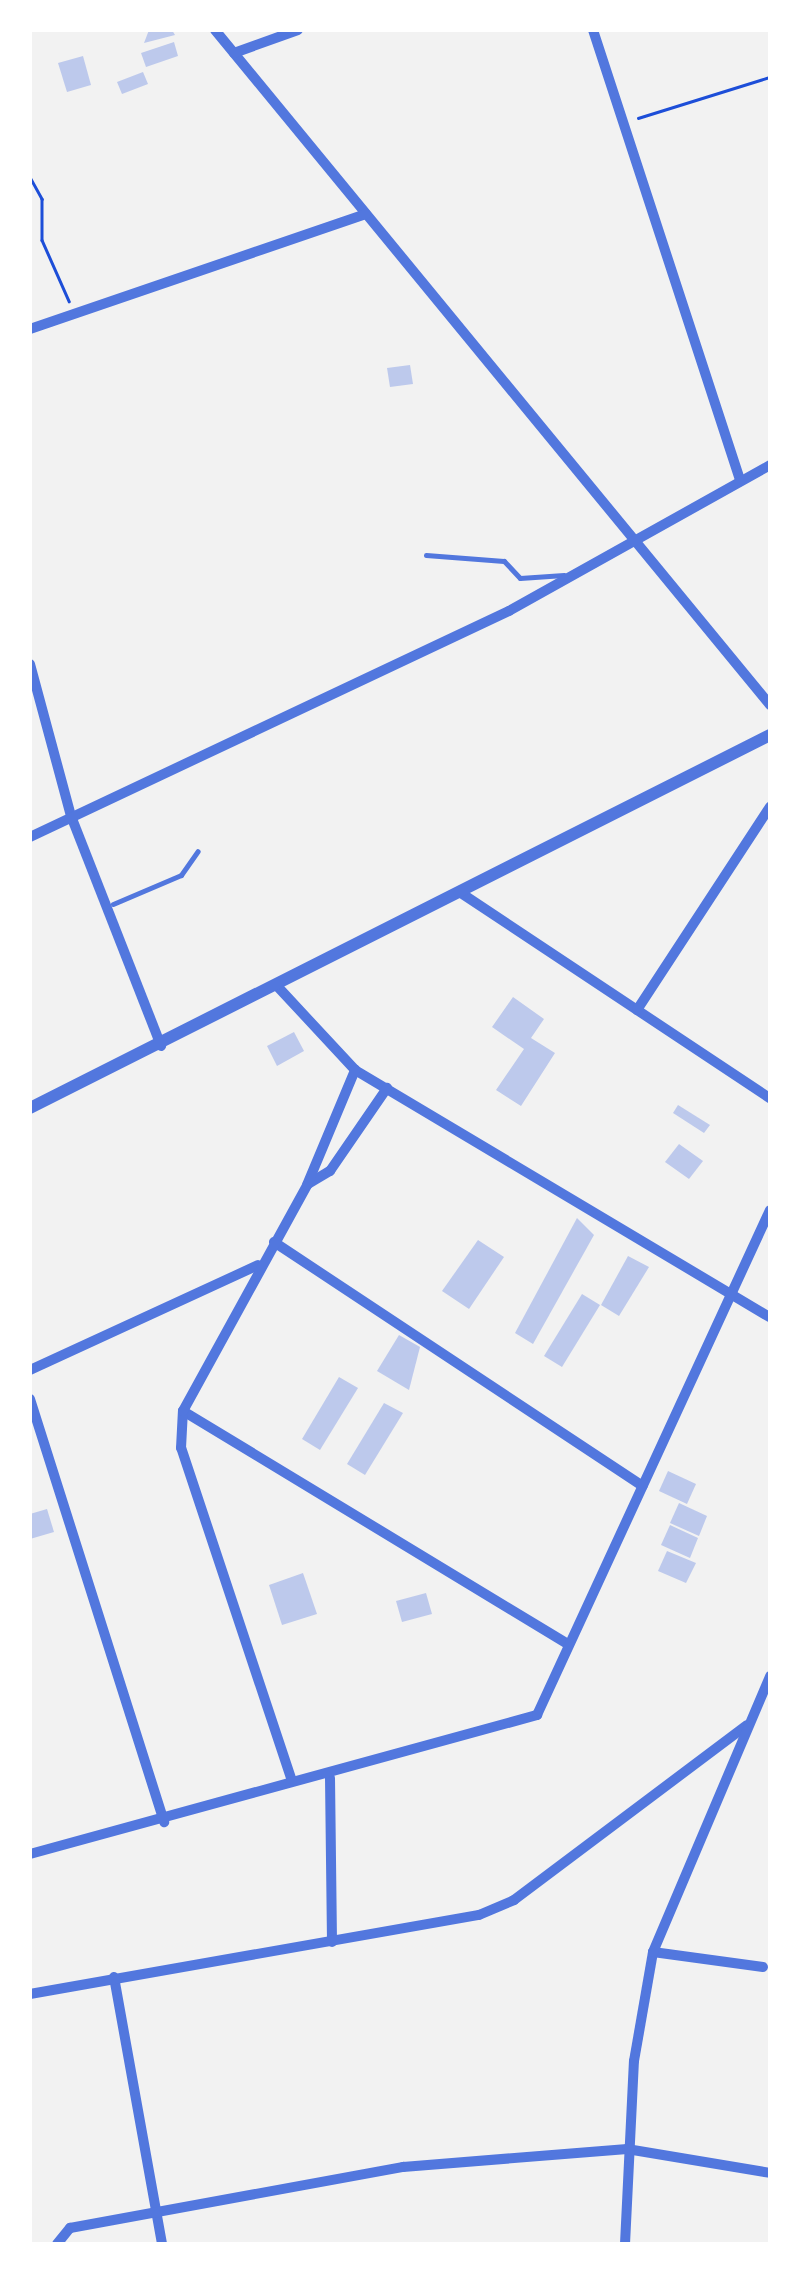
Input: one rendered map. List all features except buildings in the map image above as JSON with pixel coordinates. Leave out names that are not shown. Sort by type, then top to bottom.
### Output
[{"type":"street","points":[[215,30],[770,705]]},
{"type":"street","points":[[234,53],[298,30]]},
{"type":"street","points":[[593,30],[740,480]]},
{"type":"street","points":[[30,329],[366,214]]},
{"type":"street","points":[[30,837],[578,576],[631,536],[770,465]]},
{"type":"street","points":[[30,664],[72,816],[113,904],[161,1046]]},
{"type":"street","points":[[30,1108],[161,1046],[770,735]]},
{"type":"street","points":[[637,1010],[770,808]]},
{"type":"street","points":[[460,893],[770,1098]]},
{"type":"street","points":[[278,987],[355,1070],[770,1317]]},
{"type":"street","points":[[291,1778],[180,1448],[183,1411],[259,1264],[307,1185],[355,1070]]},
{"type":"street","points":[[307,1185],[330,1171],[387,1088]]},
{"type":"street","points":[[30,1854],[164,1822],[291,1778],[330,1778],[537,1715],[770,1210]]},
{"type":"street","points":[[274,1242],[642,1486]]},
{"type":"street","points":[[30,1370],[259,1264]]},
{"type":"street","points":[[30,1399],[164,1822]]},
{"type":"street","points":[[183,1411],[570,1646]]},
{"type":"street","points":[[624,2244],[627,2148],[653,1952],[770,1676]]},
{"type":"street","points":[[30,1994],[446,1924],[514,1900],[747,1726]]},
{"type":"street","points":[[330,1778],[332,1942]]},
{"type":"street","points":[[653,1952],[763,1968]]},
{"type":"street","points":[[114,1977],[162,2244]]},
{"type":"street","points":[[57,2244],[70,2228],[402,2167],[627,2148],[770,2173]]},
{"type":"lane","points":[[426,555],[504,562],[520,578],[578,576]]},
{"type":"lane","points":[[113,904],[181,875],[198,851]]},
{"type":"path","points":[[624,123],[770,77]]},
{"type":"path","points":[[30,177],[42,199],[42,240],[73,314]]}]
